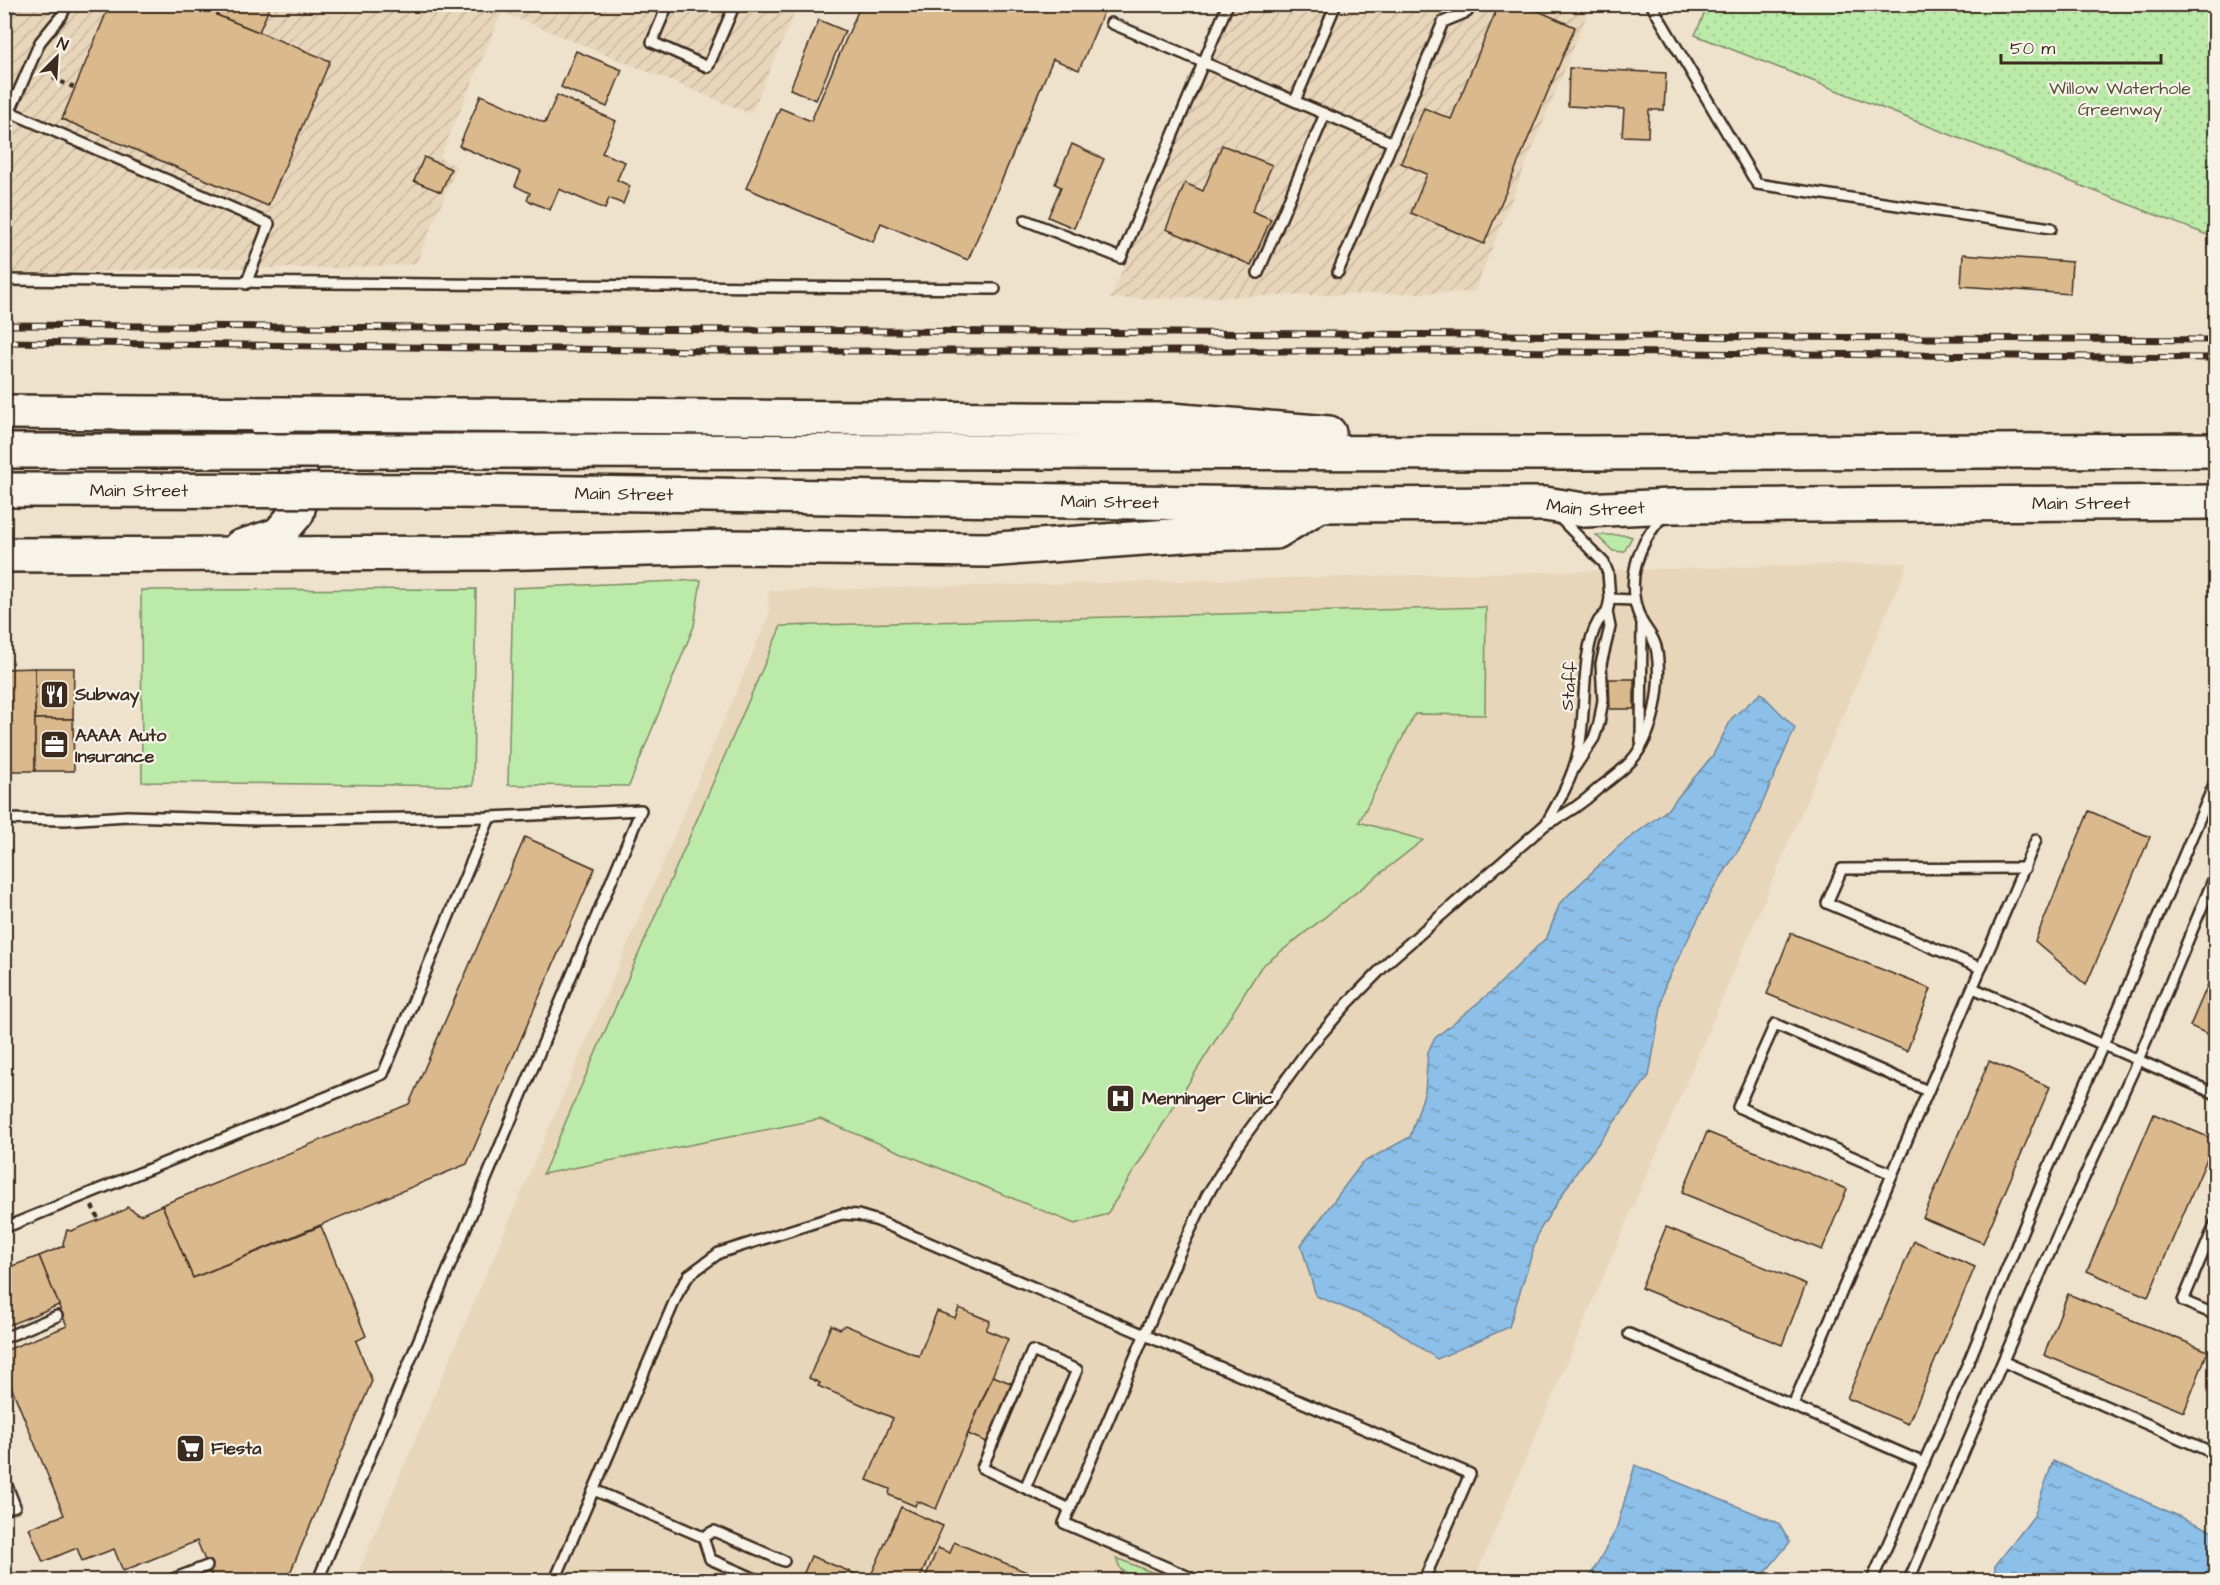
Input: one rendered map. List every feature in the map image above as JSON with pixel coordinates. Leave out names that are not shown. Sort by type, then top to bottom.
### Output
[{"type":"highway","points":[[4,412],[1170,420],[1582,453]]},
{"type":"highway","points":[[156,412],[259,426],[292,456],[304,484],[297,513],[278,535],[215,554]]},
{"type":"highway","points":[[4,451],[1582,453],[2216,450]]},
{"type":"highway","name":"Main Street","points":[[4,490],[458,490],[1320,505],[1545,504],[1584,510],[1671,507],[2216,502]]},
{"type":"highway","points":[[4,555],[525,552],[726,547],[987,550],[1196,534],[1276,532],[1320,505]]},
{"type":"lane","points":[[4,125],[40,42],[62,15],[67,4]]},
{"type":"lane","points":[[668,4],[652,42],[708,67],[735,4]]},
{"type":"lane","points":[[1025,220],[1121,258],[1228,4]]},
{"type":"lane","points":[[1294,101],[1336,4]]},
{"type":"lane","points":[[1338,272],[1443,22],[1467,12],[1472,4]]},
{"type":"lane","points":[[1651,4],[1757,184],[2051,228]]},
{"type":"lane","points":[[1111,23],[1393,143]]},
{"type":"lane","points":[[10,112],[270,224],[246,284]]},
{"type":"lane","points":[[1258,273],[1325,114]]},
{"type":"lane","points":[[4,280],[246,284],[995,289]]},
{"type":"lane","points":[[1545,504],[1604,563],[1608,573],[1610,599],[1607,612],[1610,627],[1601,663],[1603,700],[1599,723],[1594,738],[1575,767],[1546,824]]},
{"type":"lane","points":[[1196,1581],[1064,1523],[1143,1334],[1207,1195],[1239,1144],[1309,1048],[1390,960],[1546,824],[1565,815],[1631,761],[1649,730],[1656,706],[1657,654],[1650,632],[1642,623],[1633,600],[1633,581],[1638,554],[1651,532],[1671,507]]},
{"type":"lane","points":[[1610,599],[1633,600]]},
{"type":"lane","name":"Staff","points":[[1575,767],[1585,699],[1588,656],[1598,622],[1607,612]]},
{"type":"lane","points":[[1641,743],[1642,623]]},
{"type":"lane","points":[[1872,1581],[2216,780]]},
{"type":"lane","points":[[4,819],[65,820],[127,816],[256,820],[490,817],[641,810],[318,1581]]},
{"type":"lane","points":[[4,1228],[383,1074],[490,817]]},
{"type":"lane","points":[[1793,1405],[2037,840]]},
{"type":"lane","points":[[1981,968],[1827,903],[1842,869],[2025,868]]},
{"type":"lane","points":[[1909,1581],[2044,1264],[2138,1060],[2216,873]]},
{"type":"lane","points":[[1973,988],[2216,1094]]},
{"type":"lane","points":[[1892,1174],[1738,1107],[1775,1024],[1928,1092]]},
{"type":"lane","points":[[555,1581],[678,1293],[689,1275],[719,1253],[842,1214],[858,1215],[878,1221],[1470,1474],[1424,1581]]},
{"type":"lane","points":[[2216,1222],[2213,1235],[2183,1301],[2216,1315]]},
{"type":"lane","points":[[4,1338],[57,1316]]},
{"type":"lane","points":[[1629,1334],[1924,1463]]},
{"type":"lane","points":[[1025,1488],[1077,1370],[1032,1352],[982,1468],[1070,1509]]},
{"type":"lane","points":[[2004,1362],[2216,1455]]},
{"type":"lane","points":[[4,1478],[15,1506],[4,1510]]},
{"type":"lane","points":[[594,1491],[703,1538],[710,1559],[758,1581]]},
{"type":"lane","points":[[703,1538],[714,1531],[783,1561]]},
{"type":"lane","points":[[170,1581],[207,1566]]},
{"type":"path","points":[[53,78],[75,88]]},
{"type":"shaded area","points":[[5,5],[798,5],[751,114],[502,12],[440,158],[457,166],[416,264],[341,268],[199,268],[5,274]]},
{"type":"shaded area","points":[[1235,5],[1591,5],[1474,292],[1110,299]]},
{"type":"shaded area","name":"Menninger Clinic","points":[[1908,563],[1474,1580],[355,1580],[769,615],[768,591]]},
{"type":"green space","name":"Willow Waterhole Greenway","points":[[1708,5],[2215,5],[2215,238],[1695,35]]},
{"type":"green space","points":[[1596,535],[1632,537],[1624,552],[1613,551]]},
{"type":"green space","points":[[701,580],[694,626],[629,786],[508,785],[513,588]]},
{"type":"green space","points":[[476,589],[473,786],[142,782],[141,590]]},
{"type":"green space","points":[[1486,607],[1485,715],[1415,714],[1359,822],[1423,840],[1261,967],[1107,1214],[1075,1224],[820,1119],[543,1174],[781,626]]},
{"type":"green space","points":[[1116,1558],[1171,1580],[1145,1580],[1121,1570]]},
{"type":"water","points":[[1761,693],[1795,728],[1750,832],[1712,891],[1665,985],[1649,1076],[1576,1173],[1539,1231],[1509,1327],[1437,1359],[1391,1327],[1316,1296],[1301,1245],[1362,1163],[1410,1137],[1425,1091],[1428,1052],[1434,1039],[1492,991],[1547,937],[1560,903],[1619,846],[1667,810],[1713,755],[1732,718]]},
{"type":"water","points":[[2053,1461],[2215,1532],[2215,1580],[1994,1580],[1995,1566],[2034,1516]]},
{"type":"water","points":[[1635,1465],[1779,1523],[1790,1542],[1763,1575],[1762,1580],[1588,1580],[1616,1530]]},
{"type":"building","points":[[4,4],[16,4],[4,31]]},
{"type":"building","points":[[110,4],[221,4],[217,15],[330,61],[268,206],[62,119]]},
{"type":"building","points":[[221,4],[271,4],[259,32],[217,15]]},
{"type":"building","points":[[861,4],[1107,4],[1079,70],[1053,59],[968,260],[881,223],[873,242],[746,188],[780,108],[811,121]]},
{"type":"building","points":[[1499,4],[1522,4],[1575,27],[1484,244],[1411,213],[1427,174],[1401,163],[1424,108],[1451,119]]},
{"type":"building","points":[[819,20],[845,31],[816,100],[790,89]]},
{"type":"building","points":[[576,51],[622,70],[607,107],[561,87]]},
{"type":"building","points":[[1569,68],[1666,73],[1664,110],[1649,110],[1648,137],[1622,136],[1624,109],[1568,106]]},
{"type":"building","points":[[481,95],[545,123],[557,95],[616,121],[602,153],[625,162],[617,180],[630,186],[623,204],[609,198],[605,209],[559,189],[550,210],[527,200],[530,193],[515,186],[521,172],[459,146]]},
{"type":"building","points":[[1072,144],[1104,159],[1074,228],[1048,217],[1061,187],[1055,184]]},
{"type":"building","points":[[1222,145],[1272,165],[1252,211],[1271,219],[1251,265],[1166,229],[1185,183],[1203,191]]},
{"type":"building","points":[[424,157],[451,169],[441,192],[414,181]]},
{"type":"building","points":[[1963,254],[2072,262],[2070,294],[1961,286]]},
{"type":"building","name":"Subway","points":[[35,668],[74,668],[73,719],[35,719]]},
{"type":"building","points":[[35,668],[35,771],[4,771],[4,669]]},
{"type":"building","points":[[1609,679],[1634,679],[1634,709],[1610,709]]},
{"type":"building","name":"AAAA Auto Insurance","points":[[35,719],[73,719],[74,771],[35,771]]},
{"type":"building","points":[[2089,811],[2150,837],[2086,985],[2035,941]]},
{"type":"building","points":[[525,837],[595,868],[467,1164],[193,1278],[162,1205],[409,1104]]},
{"type":"building","points":[[1791,933],[1931,989],[1907,1051],[1767,994]]},
{"type":"building","points":[[2216,966],[2216,1038],[2190,1026]]},
{"type":"building","points":[[1989,1061],[2050,1087],[1983,1243],[1923,1218]]},
{"type":"building","points":[[2154,1114],[2215,1140],[2148,1297],[2087,1271]]},
{"type":"building","points":[[1707,1132],[1847,1189],[1822,1250],[1682,1193]]},
{"type":"building","name":"Fiesta","points":[[162,1205],[193,1278],[321,1226],[366,1336],[356,1341],[372,1381],[287,1580],[213,1580],[197,1541],[123,1571],[114,1549],[82,1561],[77,1548],[43,1562],[29,1528],[64,1515],[4,1369],[4,1351],[67,1326],[39,1256],[64,1246],[67,1230],[71,1231],[125,1210],[127,1207],[140,1215]]},
{"type":"building","points":[[1666,1227],[1806,1284],[1782,1345],[1641,1288]]},
{"type":"building","points":[[1914,1241],[1975,1267],[1908,1424],[1847,1398]]},
{"type":"building","points":[[39,1256],[59,1305],[4,1327],[4,1269]]},
{"type":"building","points":[[2068,1294],[2208,1351],[2184,1412],[2044,1355]]},
{"type":"building","points":[[959,1308],[990,1321],[986,1330],[1008,1339],[936,1509],[917,1501],[915,1506],[889,1495],[890,1489],[867,1480],[893,1418],[818,1386],[820,1383],[809,1378],[831,1325],[840,1329],[845,1325],[919,1356],[937,1311],[955,1318]]},
{"type":"building","points":[[993,1376],[1023,1388],[998,1447],[968,1434]]},
{"type":"building","points":[[901,1507],[943,1526],[919,1580],[888,1580],[872,1573]]},
{"type":"building","points":[[954,1542],[1046,1580],[924,1580],[938,1548],[950,1553]]},
{"type":"building","points":[[811,1556],[868,1579],[872,1573],[888,1580],[801,1580]]},
{"type":"railway","points":[[4,325],[2216,340]]},
{"type":"railway","points":[[4,342],[720,351],[1467,351],[2216,358]]},
{"type":"place","name":"Subway","points":[[54,694]]},
{"type":"place","name":"AAAA Auto Insurance","points":[[54,745]]},
{"type":"place","name":"Menninger Clinic","points":[[1121,1098]]},
{"type":"place","name":"Fiesta","points":[[190,1448]]}]
